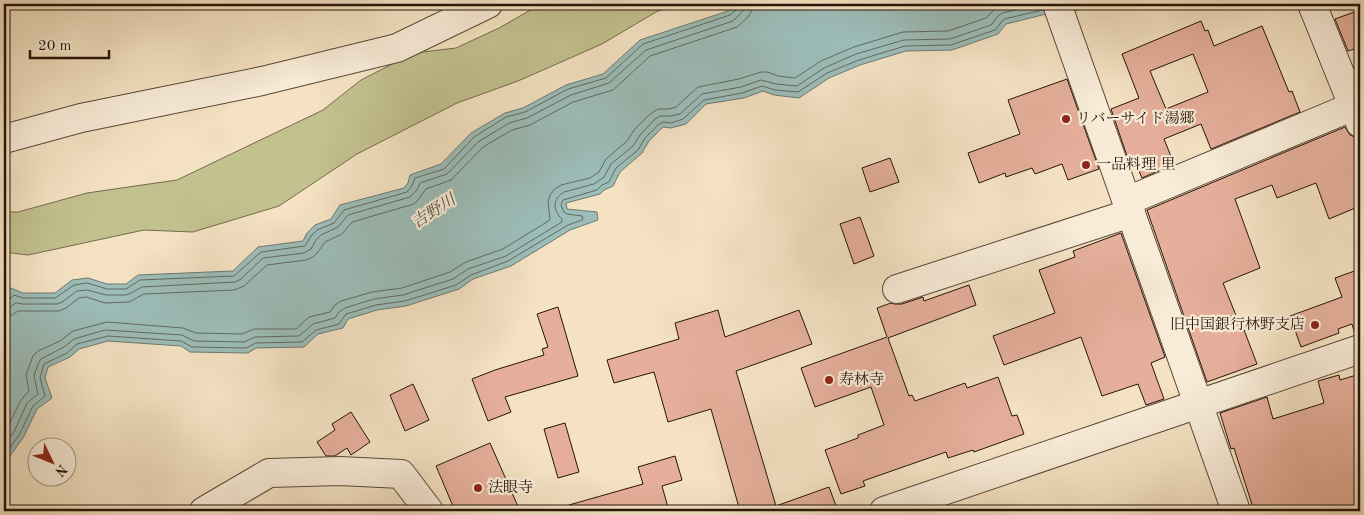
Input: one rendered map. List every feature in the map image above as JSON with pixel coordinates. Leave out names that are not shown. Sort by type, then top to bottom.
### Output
[{"type":"street","points":[[4,139],[81,118],[262,81],[397,48],[488,4]]},
{"type":"street","points":[[1057,4],[1236,511]]},
{"type":"street","points":[[898,289],[1129,207],[1357,114],[1316,5]]},
{"type":"street","points":[[884,511],[1360,349]]},
{"type":"street","points":[[204,511],[269,473],[340,471],[401,474],[429,511]]},
{"type":"shaded area","points":[[541,4],[678,4],[656,12],[602,44],[518,81],[457,103],[357,154],[279,206],[193,232],[144,230],[28,255],[4,252],[4,212],[18,212],[87,193],[177,180],[323,110],[361,80],[414,53],[456,48],[499,28]]},
{"type":"water","name":"吉野川","points":[[735,4],[1088,4],[1078,10],[1046,14],[1006,24],[998,34],[952,50],[906,51],[860,65],[829,78],[799,98],[774,95],[763,91],[744,98],[706,104],[686,124],[671,128],[663,127],[649,141],[642,153],[620,172],[613,186],[600,194],[566,203],[567,209],[597,212],[598,220],[570,230],[511,266],[473,279],[459,289],[406,306],[377,310],[348,319],[343,328],[318,334],[304,347],[256,348],[248,353],[190,352],[181,346],[108,341],[79,349],[70,357],[48,367],[45,378],[52,398],[37,409],[23,438],[4,464],[4,300],[11,288],[23,293],[55,293],[72,280],[88,278],[107,284],[126,284],[138,275],[233,271],[258,247],[303,241],[307,233],[315,225],[331,219],[340,205],[404,188],[408,183],[410,175],[441,164],[471,133],[505,113],[523,108],[566,85],[603,74],[640,40],[728,11]]},
{"type":"building","points":[[1360,10],[1360,47],[1348,51],[1335,19]]},
{"type":"building","points":[[1201,21],[1205,31],[1208,30],[1214,46],[1262,26],[1289,92],[1292,91],[1300,112],[1211,149],[1201,124],[1164,139],[1174,164],[1142,178],[1133,157],[1128,159],[1111,109],[1139,98],[1122,54]],"holes":[[[1193,54],[1208,92],[1166,109],[1150,71]]]},
{"type":"building","points":[[1067,79],[1099,169],[1068,180],[1062,164],[1035,174],[1032,168],[1006,177],[1005,173],[979,183],[968,153],[1020,134],[1008,100]]},
{"type":"building","points":[[1345,127],[1350,135],[1357,138],[1360,146],[1360,206],[1329,219],[1316,183],[1277,198],[1272,185],[1235,199],[1260,268],[1223,283],[1239,323],[1241,322],[1257,364],[1207,382],[1147,210]]},
{"type":"building","points":[[890,158],[899,182],[870,192],[862,168]]},
{"type":"building","points":[[860,217],[874,256],[854,264],[840,224]]},
{"type":"building","points":[[1121,233],[1165,357],[1151,363],[1164,399],[1146,405],[1138,384],[1102,396],[1081,337],[1004,365],[993,336],[1055,313],[1039,270],[1075,257],[1073,251]]},
{"type":"building","points":[[1360,269],[1360,334],[1355,334],[1352,324],[1338,329],[1339,333],[1301,347],[1290,316],[1342,297],[1335,278]]},
{"type":"building","points":[[969,285],[976,305],[888,338],[909,396],[912,395],[915,401],[965,383],[967,388],[998,377],[1012,416],[1017,415],[1024,434],[974,452],[973,450],[948,458],[946,452],[863,481],[865,486],[841,494],[825,450],[858,438],[858,435],[884,425],[871,387],[815,407],[801,368],[887,337],[877,308],[891,303],[902,304],[923,297],[924,301]]},
{"type":"building","points":[[558,307],[578,376],[505,397],[511,412],[488,421],[472,379],[544,355],[542,349],[548,347],[537,314]]},
{"type":"building","points":[[718,310],[725,337],[799,310],[812,344],[736,371],[776,506],[829,487],[838,511],[740,511],[711,409],[668,422],[654,372],[614,383],[607,360],[679,339],[675,323]]},
{"type":"building","points":[[1360,374],[1360,511],[1254,511],[1234,448],[1231,449],[1220,413],[1267,397],[1273,419],[1324,403],[1318,381],[1339,375],[1340,380]]},
{"type":"building","points":[[413,384],[429,420],[405,431],[390,395]]},
{"type":"building","points":[[351,412],[370,442],[351,455],[347,448],[335,456],[326,456],[317,442],[335,430],[332,424]]},
{"type":"building","points":[[565,423],[579,472],[558,478],[544,429]]},
{"type":"building","name":"法眼寺","points":[[490,443],[520,511],[455,511],[436,466]]},
{"type":"building","points":[[675,456],[682,480],[662,486],[669,511],[570,511],[569,505],[643,484],[638,467]]},
{"type":"place","name":"リバーサイド湯郷","points":[[1066,119]]},
{"type":"place","name":"一品料理 里","points":[[1086,165]]},
{"type":"place","name":"旧中国銀行林野支店","points":[[1315,325]]},
{"type":"place","name":"寿林寺","points":[[829,380]]},
{"type":"place","name":"法眼寺","points":[[478,488]]}]
